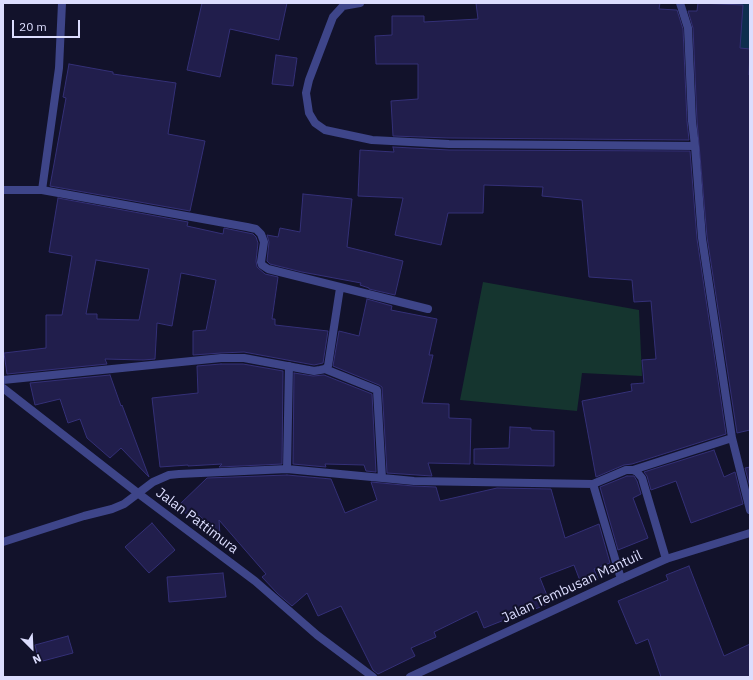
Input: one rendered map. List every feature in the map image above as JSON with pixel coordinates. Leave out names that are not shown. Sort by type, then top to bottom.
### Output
[{"type":"street","points":[[42,190],[59,68],[62,3]]},
{"type":"street","points":[[360,3],[343,6],[333,17],[309,80],[306,93],[309,113],[315,123],[325,130],[372,140],[434,143],[695,146]]},
{"type":"street","points":[[680,3],[688,28],[692,121],[702,238],[732,438],[750,510]]},
{"type":"street","points":[[3,190],[42,190],[256,230],[263,238],[261,259],[262,265],[268,268],[340,288],[428,309]]},
{"type":"street","points":[[325,369],[328,366],[340,288]]},
{"type":"street","points":[[3,380],[221,358],[244,358],[314,371],[325,369],[377,390],[382,478]]},
{"type":"street","points":[[287,469],[289,366]]},
{"type":"street","name":"Jalan Pattimura","points":[[3,388],[139,494],[255,581],[317,635],[373,677]]},
{"type":"street","points":[[3,542],[84,516],[112,509],[124,504],[153,482],[170,475],[287,469],[414,481],[593,484],[626,470],[633,470],[732,438]]},
{"type":"street","points":[[633,470],[642,478],[666,559]]},
{"type":"street","points":[[593,484],[621,579]]},
{"type":"street","name":"Jalan Tembusan Mantuil","points":[[410,677],[666,559],[750,533]]},
{"type":"green space","points":[[483,282],[639,310],[642,376],[582,373],[577,411],[460,400]]},
{"type":"water","points":[[713,3],[750,3],[750,63],[716,9]]},
{"type":"building","points":[[202,3],[287,3],[279,40],[230,29],[220,77],[187,70]]},
{"type":"building","points":[[476,3],[660,3],[659,9],[677,10],[683,29],[689,140],[449,138],[393,136],[391,101],[418,99],[418,64],[376,64],[375,36],[392,35],[392,16],[424,16],[424,22],[478,19]]},
{"type":"building","points":[[698,3],[743,5],[740,48],[750,49],[750,430],[737,433],[707,237],[697,121],[693,28],[688,11],[697,11]]},
{"type":"building","points":[[276,55],[297,58],[293,86],[272,84]]},
{"type":"building","points":[[69,64],[113,72],[113,74],[176,83],[168,134],[205,141],[190,211],[50,186],[66,98],[63,97]]},
{"type":"building","points":[[393,147],[449,150],[690,151],[697,239],[726,434],[632,464],[624,465],[596,477],[582,401],[632,391],[631,384],[644,383],[642,360],[656,359],[651,301],[634,302],[632,280],[589,277],[582,200],[542,196],[543,187],[484,185],[483,213],[448,213],[441,245],[395,235],[403,198],[358,196],[360,150],[394,152]]},
{"type":"building","points":[[303,194],[352,199],[347,247],[403,261],[395,295],[369,289],[360,285],[361,283],[302,272],[270,264],[267,261],[269,242],[267,235],[278,237],[280,228],[300,232]]},
{"type":"building","points":[[58,198],[188,222],[187,226],[223,234],[224,228],[253,234],[258,243],[256,261],[257,267],[265,274],[278,277],[272,319],[275,319],[275,325],[328,331],[323,363],[314,365],[244,352],[193,355],[193,331],[206,330],[216,280],[181,273],[172,326],[157,323],[155,359],[105,359],[107,364],[7,374],[4,353],[46,348],[46,315],[62,315],[72,256],[49,252]],"holes":[[[96,260],[149,269],[139,320],[97,319],[97,314],[86,314]]]},
{"type":"building","points":[[367,299],[392,306],[391,310],[437,319],[429,355],[433,355],[422,403],[449,404],[449,418],[471,419],[470,464],[428,463],[432,476],[387,473],[382,387],[333,366],[339,331],[359,336]]},
{"type":"building","points":[[243,364],[283,371],[282,464],[219,467],[222,464],[160,467],[152,398],[198,393],[197,366]]},
{"type":"building","points":[[294,373],[313,376],[324,375],[372,394],[376,472],[366,471],[364,465],[325,464],[326,467],[293,464]]},
{"type":"building","points":[[110,375],[149,477],[121,448],[110,458],[87,438],[80,419],[68,423],[60,399],[35,405],[30,383]]},
{"type":"building","points":[[510,427],[554,431],[554,466],[474,464],[474,449],[509,448]]},
{"type":"building","points":[[714,450],[724,477],[735,472],[743,504],[691,523],[676,481],[651,490],[647,476],[644,472]]},
{"type":"building","points":[[750,467],[750,487],[745,468]]},
{"type":"building","points":[[287,475],[331,479],[345,513],[377,500],[371,482],[436,487],[440,501],[497,488],[551,489],[565,538],[599,524],[610,563],[594,569],[598,579],[582,586],[574,565],[540,578],[550,603],[484,628],[477,611],[434,632],[436,637],[411,648],[415,656],[378,674],[373,670],[341,606],[318,616],[307,593],[292,606],[262,577],[266,574],[219,520],[220,536],[199,515],[193,520],[178,506],[207,478]]},
{"type":"building","points":[[627,476],[634,476],[637,481],[641,494],[633,498],[648,538],[618,550],[600,487]]},
{"type":"building","points":[[152,523],[175,550],[149,573],[125,547]]},
{"type":"building","points":[[689,566],[724,656],[750,644],[750,677],[661,677],[648,639],[636,644],[618,601],[668,580],[666,575]]},
{"type":"building","points":[[223,573],[226,597],[169,602],[167,577]]},
{"type":"building","points":[[68,636],[73,653],[39,662],[35,645]]}]
